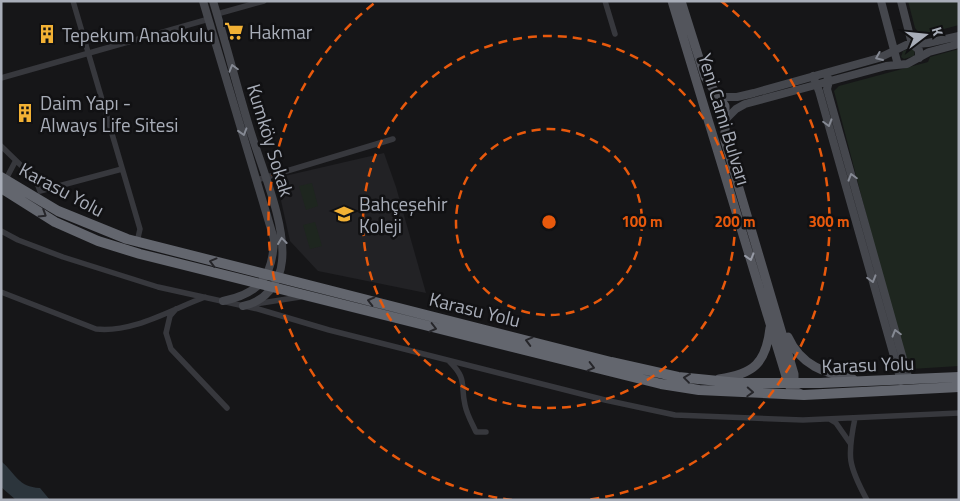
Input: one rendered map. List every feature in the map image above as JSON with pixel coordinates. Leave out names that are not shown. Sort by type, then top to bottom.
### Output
[{"type":"highway","name":"Karasu Yolu","points":[[3,181],[40,196],[58,211],[102,230],[137,242],[649,371],[707,380],[789,387],[959,377]]},
{"type":"highway","points":[[3,181],[55,222],[98,241],[271,288],[662,384],[699,390],[789,387]]},
{"type":"highway","name":"Karasu Yolu","points":[[789,387],[804,395],[959,387]]},
{"type":"main road","name":"Yeni Cami Bulvarı","points":[[672,1],[789,387]]},
{"type":"main road","name":"Yeni Cami Bulvarı","points":[[681,1],[705,76],[714,94],[719,97],[724,106],[725,120],[723,128],[725,141],[794,374],[789,387]]},
{"type":"main road","points":[[719,97],[709,98],[705,104],[706,114],[717,122],[725,120]]},
{"type":"main road","points":[[777,314],[792,347],[802,359],[816,369],[829,374],[868,382]]},
{"type":"main road","points":[[707,380],[740,376],[755,366],[768,345],[770,322]]},
{"type":"street","points":[[73,1],[140,228],[137,242]]},
{"type":"street","name":"Kumköy Sokak","points":[[204,1],[274,239],[267,276]]},
{"type":"street","name":"Kumköy Sokak","points":[[213,1],[266,178],[283,248],[282,264],[278,278],[264,298],[255,304]]},
{"type":"street","points":[[217,14],[264,1]]},
{"type":"street","points":[[605,1],[615,34]]},
{"type":"street","points":[[881,1],[898,66]]},
{"type":"street","points":[[901,1],[912,44],[920,50],[919,58]]},
{"type":"street","points":[[1,78],[209,19]]},
{"type":"street","points":[[719,97],[737,97],[879,58],[894,49],[912,44],[928,44],[959,36]]},
{"type":"street","points":[[725,120],[736,109],[745,104],[886,66],[907,64],[929,52],[959,44]]},
{"type":"street","points":[[826,73],[829,81],[827,89],[905,380]]},
{"type":"street","points":[[813,76],[905,380]]},
{"type":"street","points":[[257,180],[393,139]]},
{"type":"street","points":[[1,146],[15,162],[36,180],[40,196],[50,189],[122,169]]},
{"type":"street","points":[[3,181],[15,162]]},
{"type":"street","points":[[1,231],[18,240],[63,257],[158,287],[243,306],[605,400],[675,415],[743,419],[830,419],[959,413]]},
{"type":"street","points":[[223,301],[249,293],[267,276]]},
{"type":"street","points":[[1,292],[96,329],[111,330],[128,327],[205,297]]},
{"type":"street","points":[[243,306],[308,297]]},
{"type":"street","points":[[177,308],[170,316],[166,333],[171,349],[227,408]]},
{"type":"street","points":[[448,360],[460,372],[465,386],[467,413],[476,432],[486,432]]},
{"type":"street","points":[[855,418],[850,443],[850,463],[867,500]]},
{"type":"street","points":[[830,419],[836,423],[850,443]]},
{"type":"shaded area","points":[[908,1],[959,1],[959,25],[921,35],[915,28]]},
{"type":"shaded area","points":[[913,48],[915,50],[914,56],[904,59],[901,57],[903,51]]},
{"type":"shaded area","points":[[959,49],[959,366],[911,369],[899,340],[834,91],[839,86],[928,62],[930,57]]},
{"type":"shaded area","name":"Bahçeşehir Koleji","points":[[384,153],[396,187],[426,293],[318,271],[290,241],[276,178]]},
{"type":"shaded area","points":[[312,183],[318,206],[306,210],[299,186]]},
{"type":"shaded area","points":[[315,222],[322,246],[310,249],[303,225]]},
{"type":"shaded area","points":[[1,461],[18,479],[27,485],[40,488],[50,500],[16,500],[1,487]]},
{"type":"place","name":"Hakmar","points":[[234,31]]},
{"type":"place","name":"Tepekum Anaokulu","points":[[47,34]]},
{"type":"place","name":"Daim Yapı - Always Life Sitesi","points":[[25,113]]},
{"type":"place","name":"Bahçeşehir Koleji","points":[[344,214]]}]
